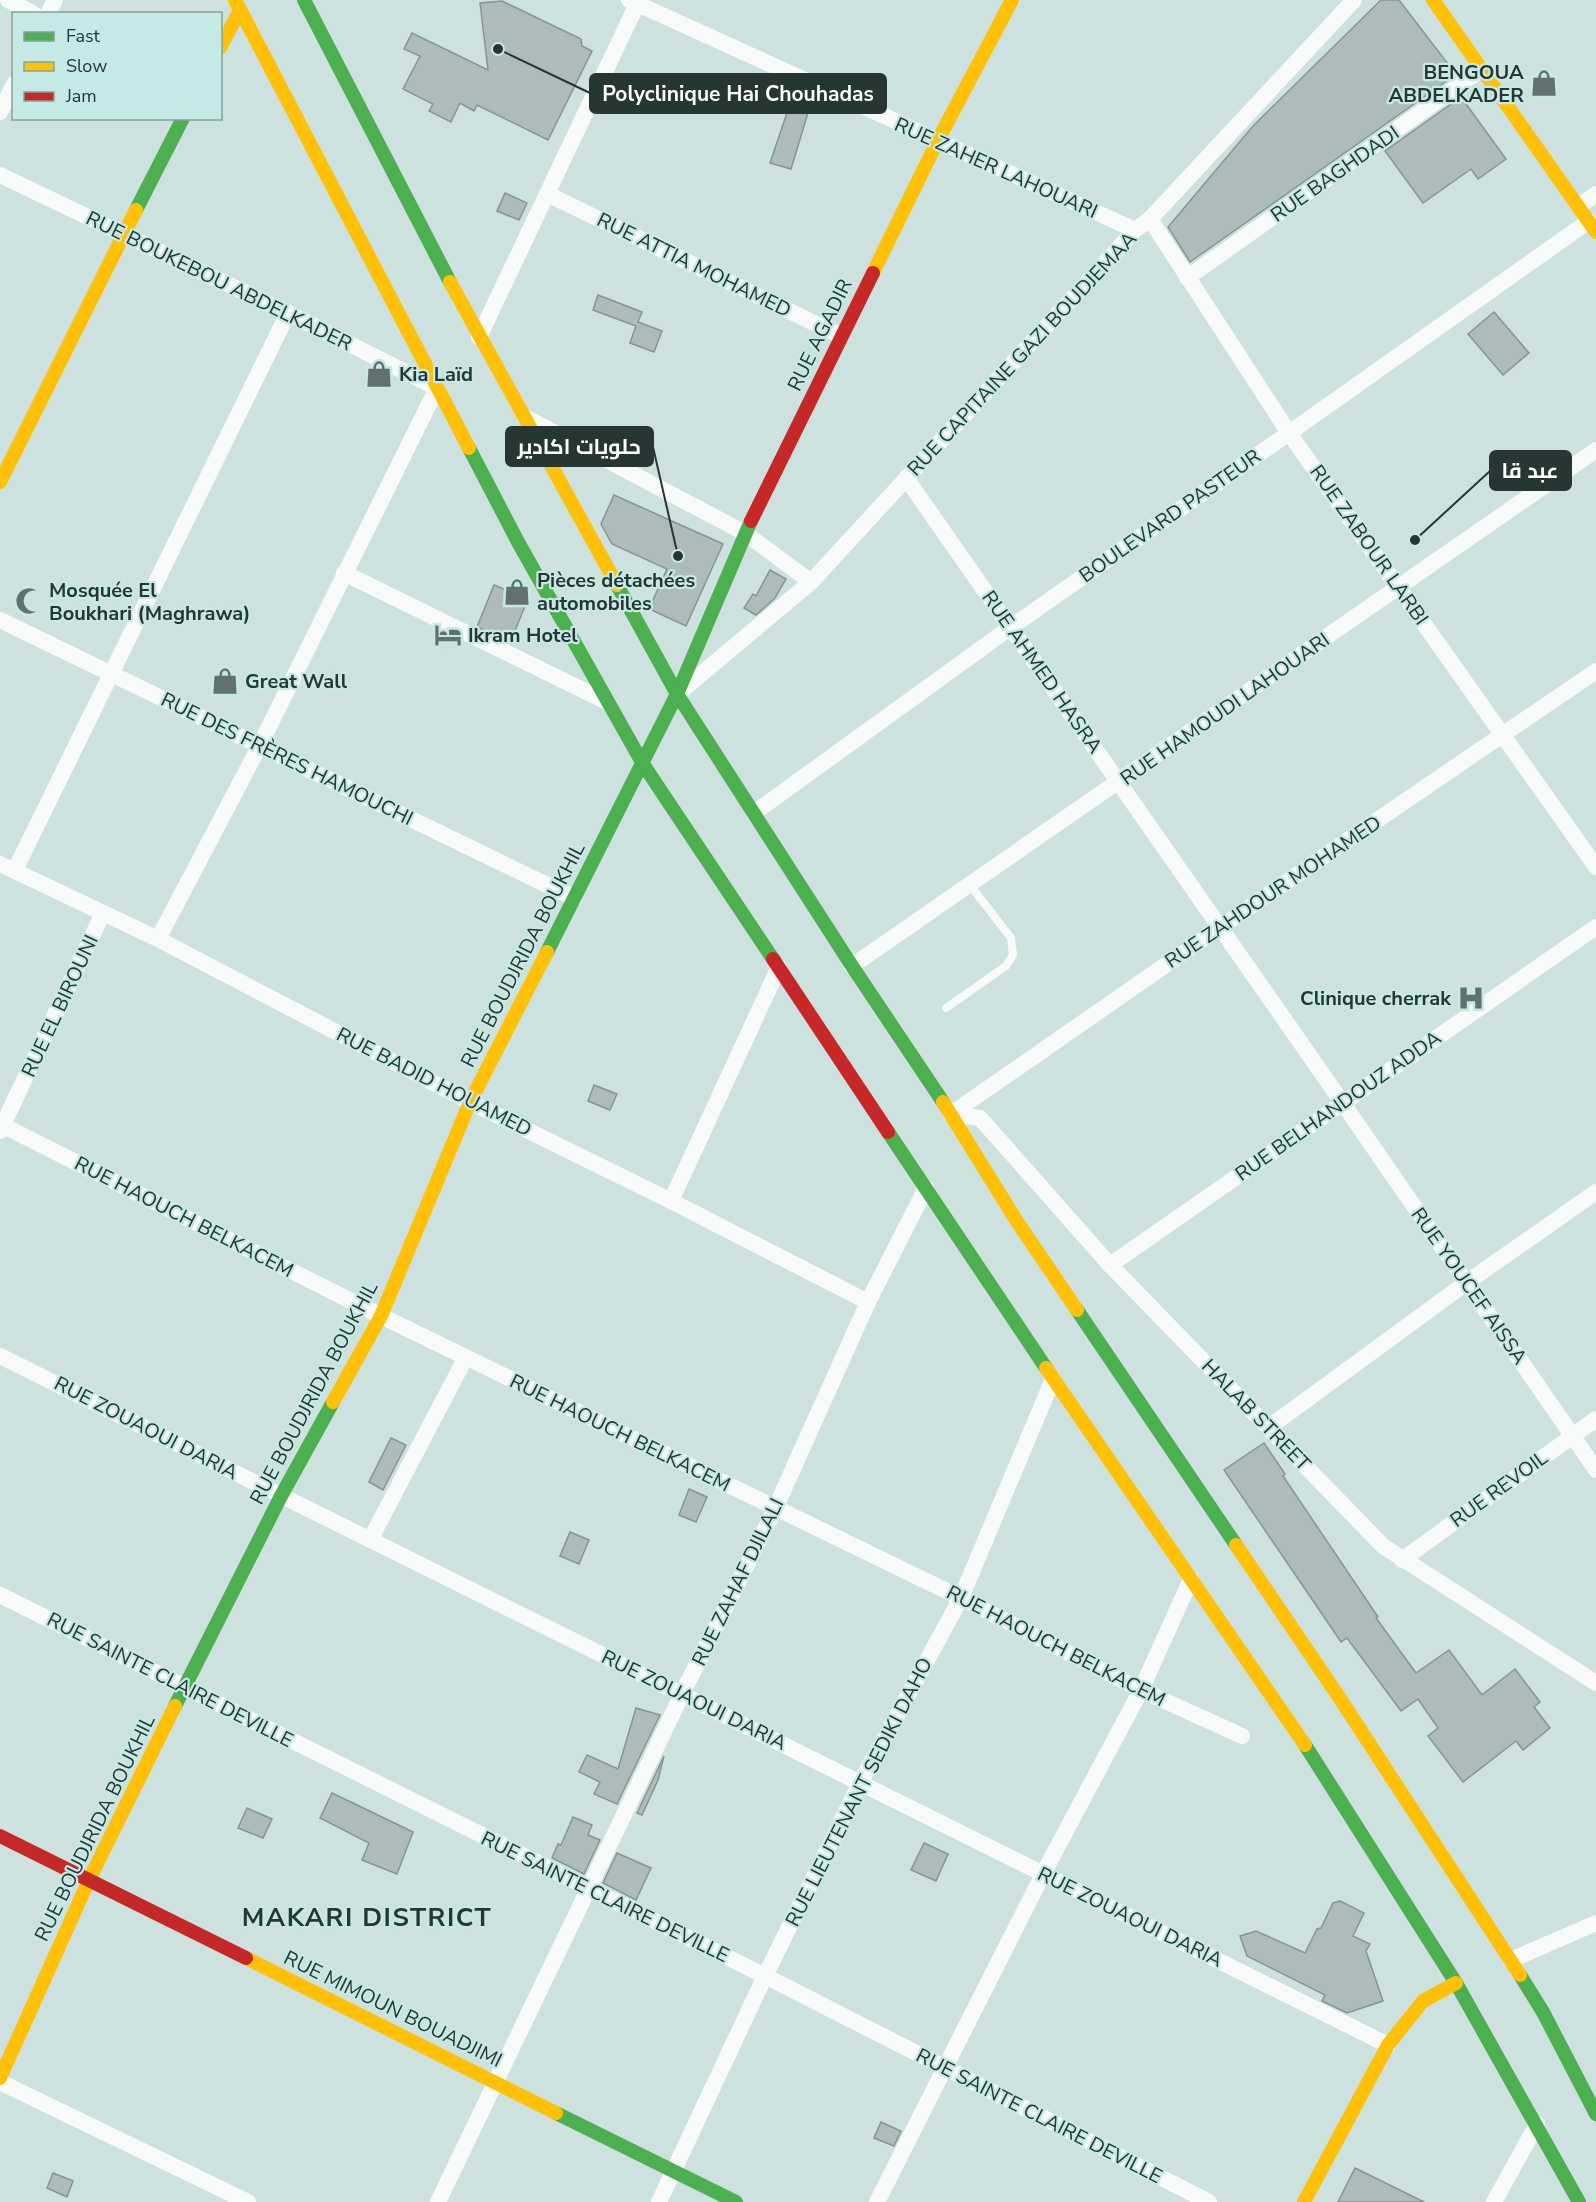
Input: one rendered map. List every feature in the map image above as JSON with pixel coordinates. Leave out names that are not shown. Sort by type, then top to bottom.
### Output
[{"type":"main road","points":[[304,0],[479,337],[677,694],[852,966],[951,1114],[1016,1220],[1339,1697],[1511,1960],[1543,2012],[1596,2114]]},
{"type":"main road","name":"RUE AGADIR","points":[[677,694],[745,533],[937,142],[1012,0]]},
{"type":"main road","points":[[1437,1],[1592,227]]},
{"type":"main road","points":[[222,43],[238,5]]},
{"type":"main road","points":[[238,5],[518,542],[643,764],[1053,1379],[1318,1764],[1456,1983],[1579,2202]]},
{"type":"main road","points":[[0,482],[182,120]]},
{"type":"main road","name":"RUE BOUDJRIDA BOUKHIL","points":[[0,2080],[89,1880],[281,1496],[381,1316],[470,1102],[677,694]]},
{"type":"main road","name":"RUE MIMOUN BOUADJIMI","points":[[0,1836],[736,2202]]},
{"type":"main road","points":[[1304,2202],[1388,2045],[1423,2001],[1456,1983]]},
{"type":"street","points":[[8,0],[30,12]]},
{"type":"street","name":"RUE CAPITAINE GAZI BOUDJEMAA","points":[[677,694],[811,582],[1135,231],[1150,219],[1354,0]]},
{"type":"street","points":[[479,337],[635,1]]},
{"type":"street","name":"RUE ZAHER LAHOUARI","points":[[635,1],[937,142],[1135,231]]},
{"type":"street","name":"RUE BAGHDADI","points":[[1187,278],[1482,69]]},
{"type":"street","points":[[0,112],[12,88]]},
{"type":"street","name":"RUE BOUKEBOU ABDELKADER","points":[[0,175],[288,313],[437,388]]},
{"type":"street","name":"RUE ATTIA MOHAMED","points":[[547,194],[841,336]]},
{"type":"street","points":[[1578,206],[1596,194]]},
{"type":"street","name":"RUE ZABOUR LARBI","points":[[1150,219],[1289,433],[1596,867]]},
{"type":"street","name":"BOULEVARD PASTEUR","points":[[754,813],[1011,627],[1289,433],[1592,227]]},
{"type":"street","points":[[7,867],[110,674],[288,313]]},
{"type":"street","points":[[158,939],[260,745],[437,388]]},
{"type":"street","points":[[524,417],[745,533],[811,582]]},
{"type":"street","name":"RUE HAMOUDI LAHOUARI","points":[[852,966],[1596,450]]},
{"type":"street","name":"RUE AHMED HASRA","points":[[906,478],[1342,1102]]},
{"type":"street","points":[[344,573],[608,702]]},
{"type":"street","name":"RUE DES FRÈRES HAMOUCHI","points":[[0,620],[574,898]]},
{"type":"street","name":"RUE ZAHDOUR MOHAMED","points":[[951,1114],[1596,671]]},
{"type":"street","name":"RUE BADID HOUAMED","points":[[7,867],[158,939],[470,1102],[868,1302]]},
{"type":"street","name":"RUE EL BIROUNI","points":[[1,1127],[104,913]]},
{"type":"street","name":"RUE BELHANDOUZ ADDA","points":[[1110,1265],[1596,927]]},
{"type":"street","points":[[671,1201],[779,967]]},
{"type":"street","name":"RUE YOUCEF AISSA","points":[[1342,1102],[1596,1470]]},
{"type":"street","name":"HALAB STREET","points":[[951,1114],[980,1118],[1110,1265],[1383,1546],[1402,1560],[1592,1675]]},
{"type":"street","name":"RUE HAOUCH BELKACEM","points":[[1,1127],[466,1358],[961,1598],[1141,1690],[1242,1736]]},
{"type":"street","name":"RUE ZAHAF DJILALI","points":[[438,2202],[682,1694],[775,1509],[868,1302],[926,1188]]},
{"type":"street","points":[[1268,1428],[1466,1282],[1596,1192]]},
{"type":"street","name":"RUE ZOUAOUI DARIA","points":[[0,1356],[1388,2045]]},
{"type":"street","points":[[370,1540],[466,1358]]},
{"type":"street","name":"RUE LIEUTENANT SEDIKI DAHO","points":[[659,2202],[765,1976],[860,1783],[961,1598],[1053,1379]]},
{"type":"street","name":"RUE REVOIL","points":[[1402,1560],[1596,1419]]},
{"type":"street","points":[[877,2202],[1043,1874],[1141,1690],[1191,1579]]},
{"type":"street","name":"RUE SAINTE CLAIRE DEVILLE","points":[[0,1595],[765,1976],[1209,2202]]},
{"type":"street","points":[[1511,1960],[1596,1923]]},
{"type":"street","points":[[0,2080],[248,2202]]},
{"type":"street","points":[[1494,2202],[1537,2124]]},
{"type":"lane","points":[[946,1008],[1006,966],[1012,955],[1011,938],[970,885]]},
{"type":"building","points":[[1381,0],[1399,0],[1455,73],[1190,262],[1168,227],[1253,126]]},
{"type":"building","points":[[502,1],[581,39],[582,46],[592,51],[548,140],[477,105],[474,111],[460,103],[451,122],[429,111],[433,104],[403,89],[420,56],[404,49],[412,33],[488,70],[480,3]]},
{"type":"building","points":[[1461,97],[1506,159],[1478,179],[1471,169],[1423,203],[1385,151]]},
{"type":"building","points":[[789,107],[808,113],[791,169],[770,163]]},
{"type":"building","points":[[505,193],[527,203],[519,220],[497,211]]},
{"type":"building","points":[[598,295],[642,312],[638,322],[662,331],[654,352],[630,343],[636,326],[593,310]]},
{"type":"building","points":[[1494,312],[1529,353],[1503,375],[1468,334]]},
{"type":"building","points":[[614,495],[723,544],[686,626],[649,609],[667,569],[612,544],[601,524]]},
{"type":"building","points":[[770,570],[786,579],[775,598],[756,615],[744,608],[753,594],[756,596]]},
{"type":"building","points":[[494,585],[528,599],[510,643],[477,627]]},
{"type":"building","points":[[594,1085],[617,1094],[610,1110],[588,1101]]},
{"type":"building","points":[[391,1438],[406,1445],[383,1490],[369,1482]]},
{"type":"building","points":[[1264,1443],[1285,1474],[1283,1476],[1378,1617],[1376,1618],[1416,1673],[1449,1650],[1482,1695],[1515,1669],[1540,1702],[1534,1707],[1550,1728],[1523,1750],[1516,1741],[1463,1782],[1428,1736],[1438,1728],[1418,1699],[1401,1711],[1347,1638],[1341,1642],[1224,1470]]},
{"type":"building","points":[[689,1489],[707,1497],[696,1522],[679,1515]]},
{"type":"building","points":[[570,1532],[589,1540],[579,1564],[560,1556]]},
{"type":"building","points":[[636,1708],[660,1715],[617,1804],[594,1794],[600,1782],[579,1772],[587,1755],[618,1769]]},
{"type":"building","points":[[664,1756],[658,1780],[642,1815],[637,1813]]},
{"type":"building","points":[[332,1793],[413,1832],[397,1874],[362,1860],[369,1843],[320,1818]]},
{"type":"building","points":[[247,1808],[272,1819],[263,1838],[238,1828]]},
{"type":"building","points":[[573,1817],[592,1825],[588,1835],[600,1840],[584,1874],[552,1858],[558,1844],[561,1845]]},
{"type":"building","points":[[924,1843],[948,1854],[936,1881],[911,1870]]},
{"type":"building","points":[[617,1853],[651,1868],[636,1900],[603,1883]]},
{"type":"building","points":[[1340,1901],[1364,1913],[1353,1936],[1370,1944],[1366,1951],[1383,2001],[1347,2013],[1322,2001],[1325,1995],[1247,1956],[1240,1936],[1256,1931],[1305,1953],[1333,1903]]},
{"type":"building","points":[[881,2122],[901,2131],[894,2146],[874,2138]]},
{"type":"building","points":[[1355,2168],[1424,2202],[1338,2202]]},
{"type":"building","points":[[53,2173],[73,2181],[67,2197],[47,2188]]},
{"type":"traffic: fast","points":[[304,0],[450,282]]},
{"type":"traffic: fast","points":[[136,210],[182,120]]},
{"type":"traffic: fast","points":[[469,448],[518,542],[643,764],[773,959]]},
{"type":"traffic: fast","points":[[547,952],[677,694],[751,521]]},
{"type":"traffic: fast","points":[[617,585],[677,694],[852,966],[943,1102]]},
{"type":"traffic: fast","points":[[888,1132],[1046,1368]]},
{"type":"traffic: fast","points":[[1077,1310],[1236,1545]]},
{"type":"traffic: fast","points":[[175,1706],[281,1496],[333,1402]]},
{"type":"traffic: fast","points":[[1305,1745],[1456,1983],[1579,2202]]},
{"type":"traffic: fast","points":[[1520,1975],[1543,2012],[1596,2114]]},
{"type":"traffic: fast","points":[[556,2113],[736,2202]]},
{"type":"traffic: slow","points":[[235,0],[469,448]]},
{"type":"traffic: slow","points":[[873,273],[937,142],[1012,0]]},
{"type":"traffic: slow","points":[[1433,0],[1596,232]]},
{"type":"traffic: slow","points":[[222,44],[240,10]]},
{"type":"traffic: slow","points":[[0,482],[136,210]]},
{"type":"traffic: slow","points":[[450,282],[617,585]]},
{"type":"traffic: slow","points":[[333,1402],[381,1316],[470,1102],[547,952]]},
{"type":"traffic: slow","points":[[943,1102],[1016,1220],[1077,1310]]},
{"type":"traffic: slow","points":[[1046,1368],[1305,1745]]},
{"type":"traffic: slow","points":[[1236,1545],[1339,1697],[1520,1975]]},
{"type":"traffic: slow","points":[[0,2078],[89,1880],[175,1706]]},
{"type":"traffic: slow","points":[[246,1958],[556,2113]]},
{"type":"traffic: slow","points":[[1304,2202],[1388,2045],[1423,2001],[1456,1983]]},
{"type":"traffic: jam","points":[[751,521],[873,273]]},
{"type":"traffic: jam","points":[[773,959],[888,1132]]},
{"type":"traffic: jam","points":[[0,1836],[246,1958]]},
{"type":"place","name":"Polyclinique Hai Chouhadas","points":[[498,49]]},
{"type":"place","name":"BENGOUA ABDELKADER","points":[[1544,83]]},
{"type":"place","name":"Kia Laïd","points":[[379,374]]},
{"type":"place","name":"عبد قا","points":[[1415,540]]},
{"type":"place","name":"حلويات اكادير","points":[[678,556]]},
{"type":"place","name":"Pièces détachées automobiles","points":[[517,592]]},
{"type":"place","name":"Mosquée El Boukhari (Maghrawa)","points":[[29,601]]},
{"type":"place","name":"Ikram Hotel","points":[[448,635]]},
{"type":"place","name":"Great Wall","points":[[225,681]]},
{"type":"place","name":"Clinique cherrak","points":[[1471,998]]},
{"type":"district","name":"MAKARI DISTRICT","points":[[367,1917]]}]
